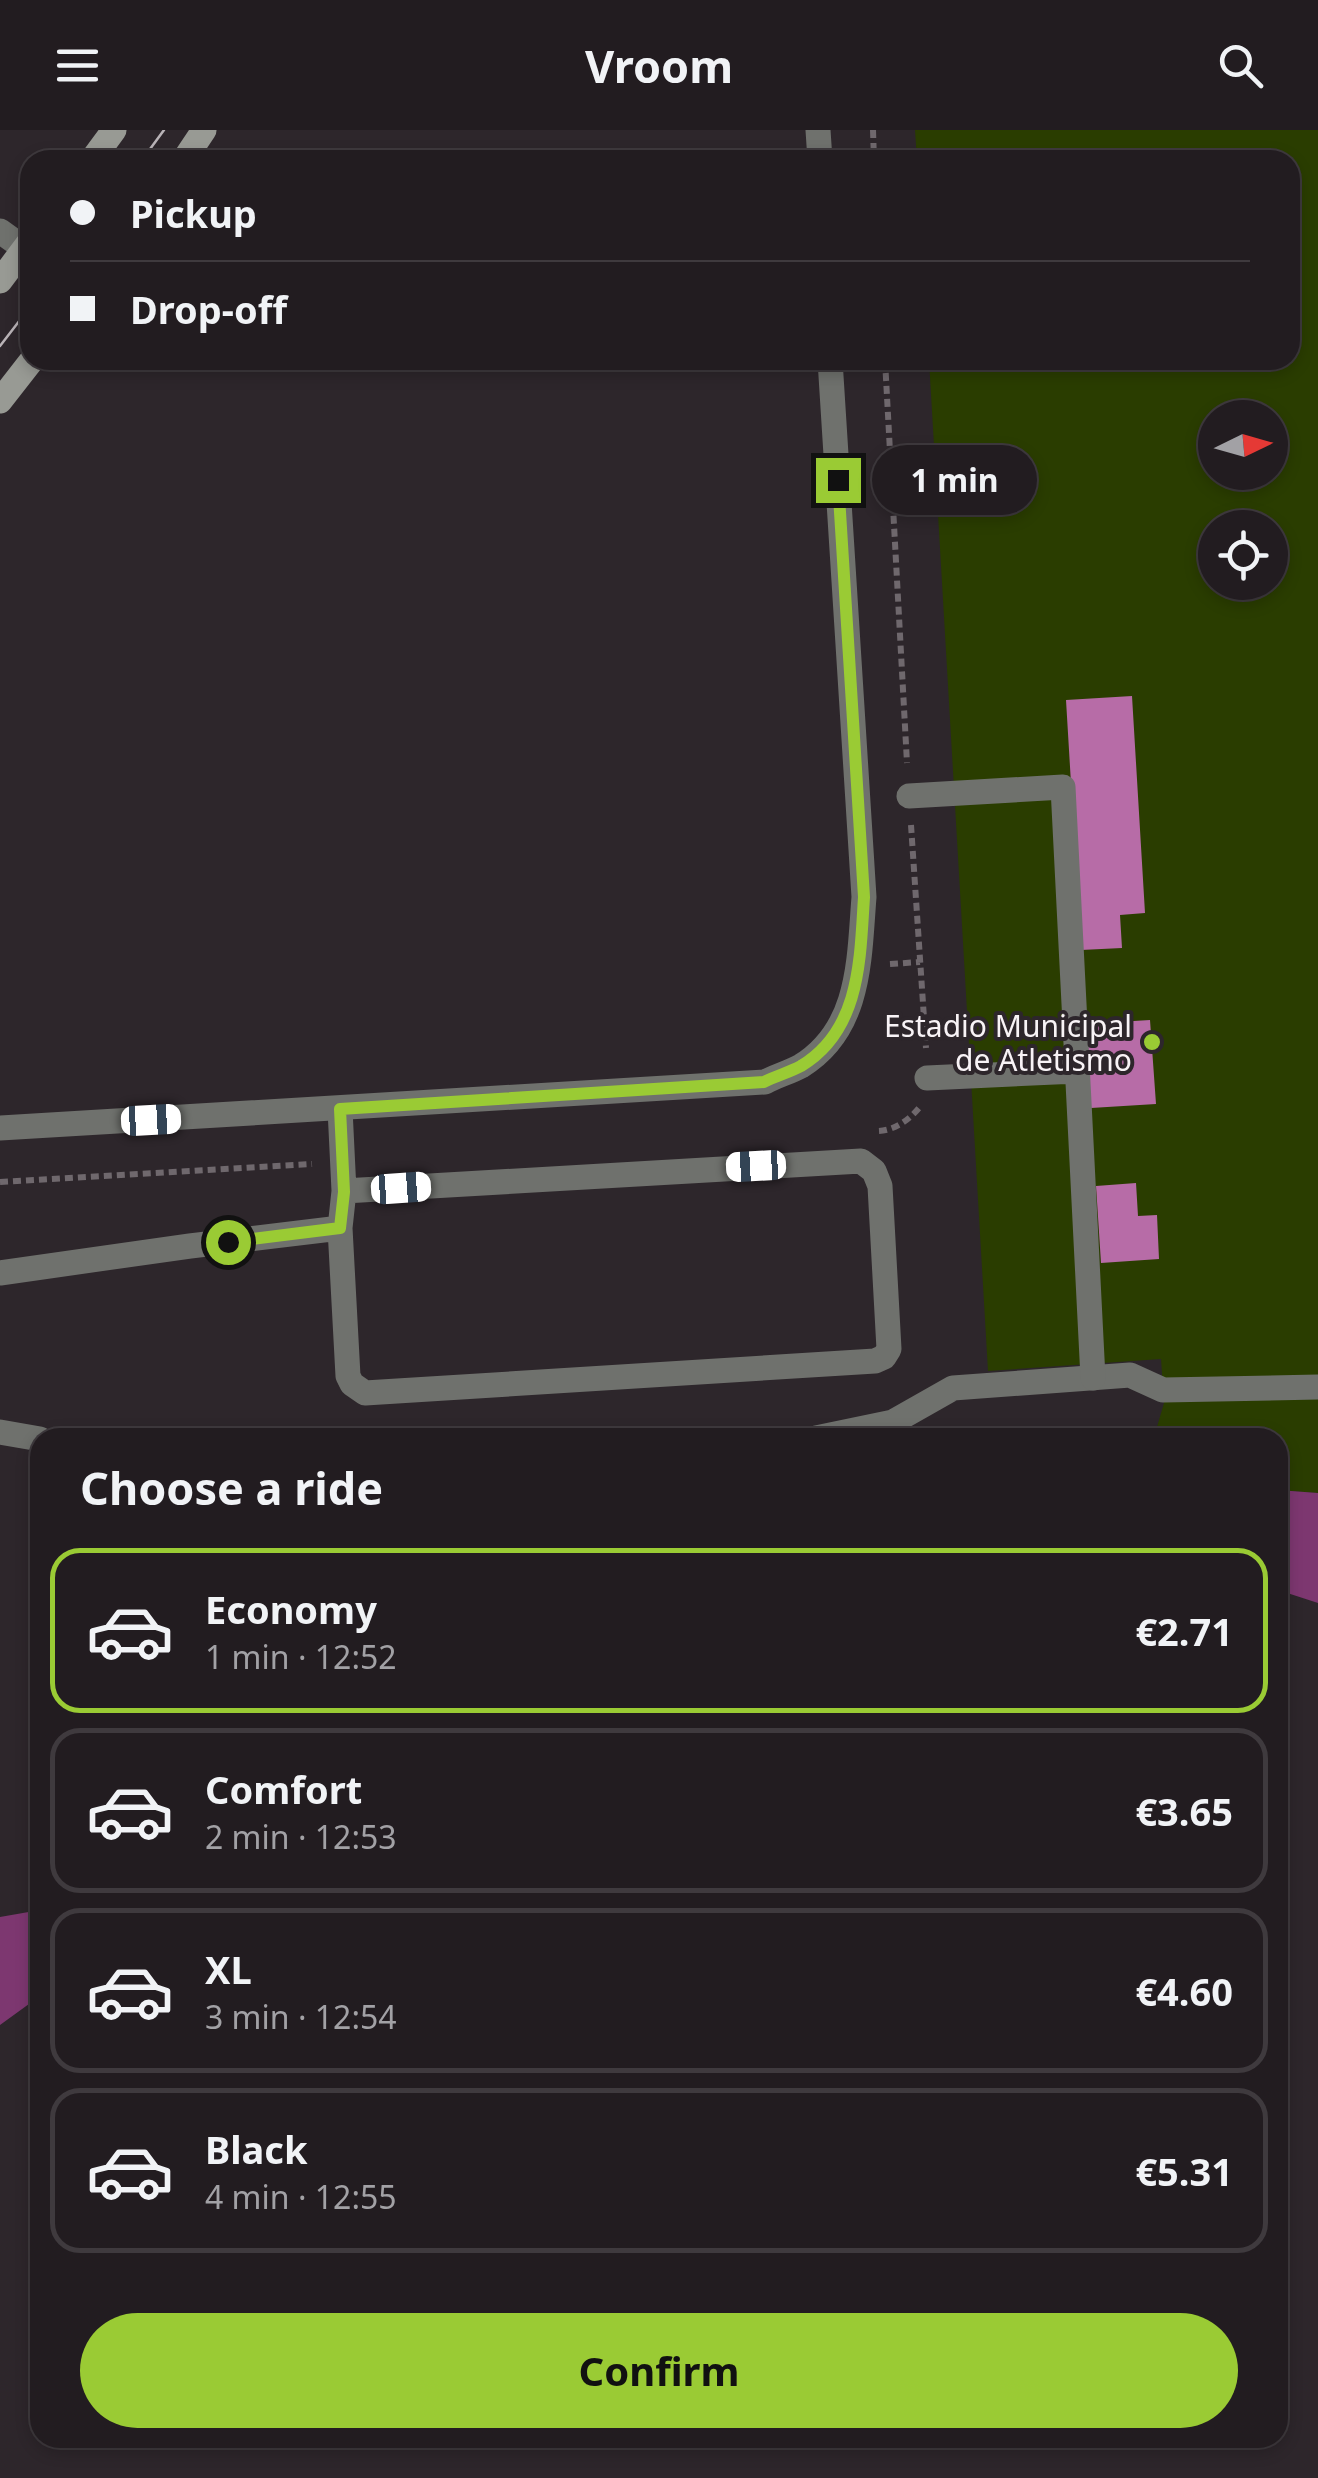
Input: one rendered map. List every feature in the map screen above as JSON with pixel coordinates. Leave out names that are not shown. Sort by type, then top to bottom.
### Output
[{"type":"main road","points":[[0,281],[20,254]]},
{"type":"main road","points":[[0,402],[24,370]]},
{"type":"street","points":[[0,1128],[764,1082],[802,1065],[833,1037],[852,1001],[864,897],[831,370]]},
{"type":"street","points":[[909,796],[1063,787],[1094,1378]]},
{"type":"street","points":[[927,1078],[1077,1071]]},
{"type":"street","points":[[340,1109],[344,1192],[340,1228],[348,1376],[366,1393],[875,1361],[889,1349],[880,1186],[874,1171],[861,1161],[344,1192]]},
{"type":"street","points":[[0,1273],[340,1228]]},
{"type":"street","points":[[864,1428],[893,1422],[953,1388],[1130,1375],[1163,1390],[1318,1387]]},
{"type":"street","points":[[0,1432],[30,1437]]},
{"type":"path","points":[[868,1131],[886,1130],[917,1111],[926,1095],[927,1078],[885,370]]},
{"type":"path","points":[[0,1182],[342,1162]]},
{"type":"green space","points":[[915,130],[1318,130],[1318,1493],[1288,1491],[1288,1428],[1157,1428],[1164,1403],[1161,1359],[988,1371],[930,370],[1300,370],[1300,150],[916,150]]},
{"type":"shaded area","points":[[1288,1491],[1318,1493],[1318,1603],[1288,1593]]},
{"type":"shaded area","points":[[30,1912],[30,2003],[0,2025],[0,1917]]},
{"type":"building","points":[[1132,696],[1145,913],[1120,915],[1122,948],[1081,950],[1066,700]]},
{"type":"building","points":[[1150,1020],[1156,1104],[1091,1108],[1085,1024]]},
{"type":"building","points":[[1136,1183],[1138,1216],[1157,1215],[1159,1259],[1101,1263],[1096,1186]]},
{"type":"tram line","points":[[149,150],[164,130]]},
{"type":"tram line","points":[[0,346],[20,320]]},
{"type":"place","name":"Estadio Municipal de Atletismo","points":[[1152,1042]]},
{"type":"route","points":[[228,1242],[340,1228],[344,1192],[340,1109],[764,1082],[802,1065],[833,1037],[852,1001],[864,897],[838,480]]}]
